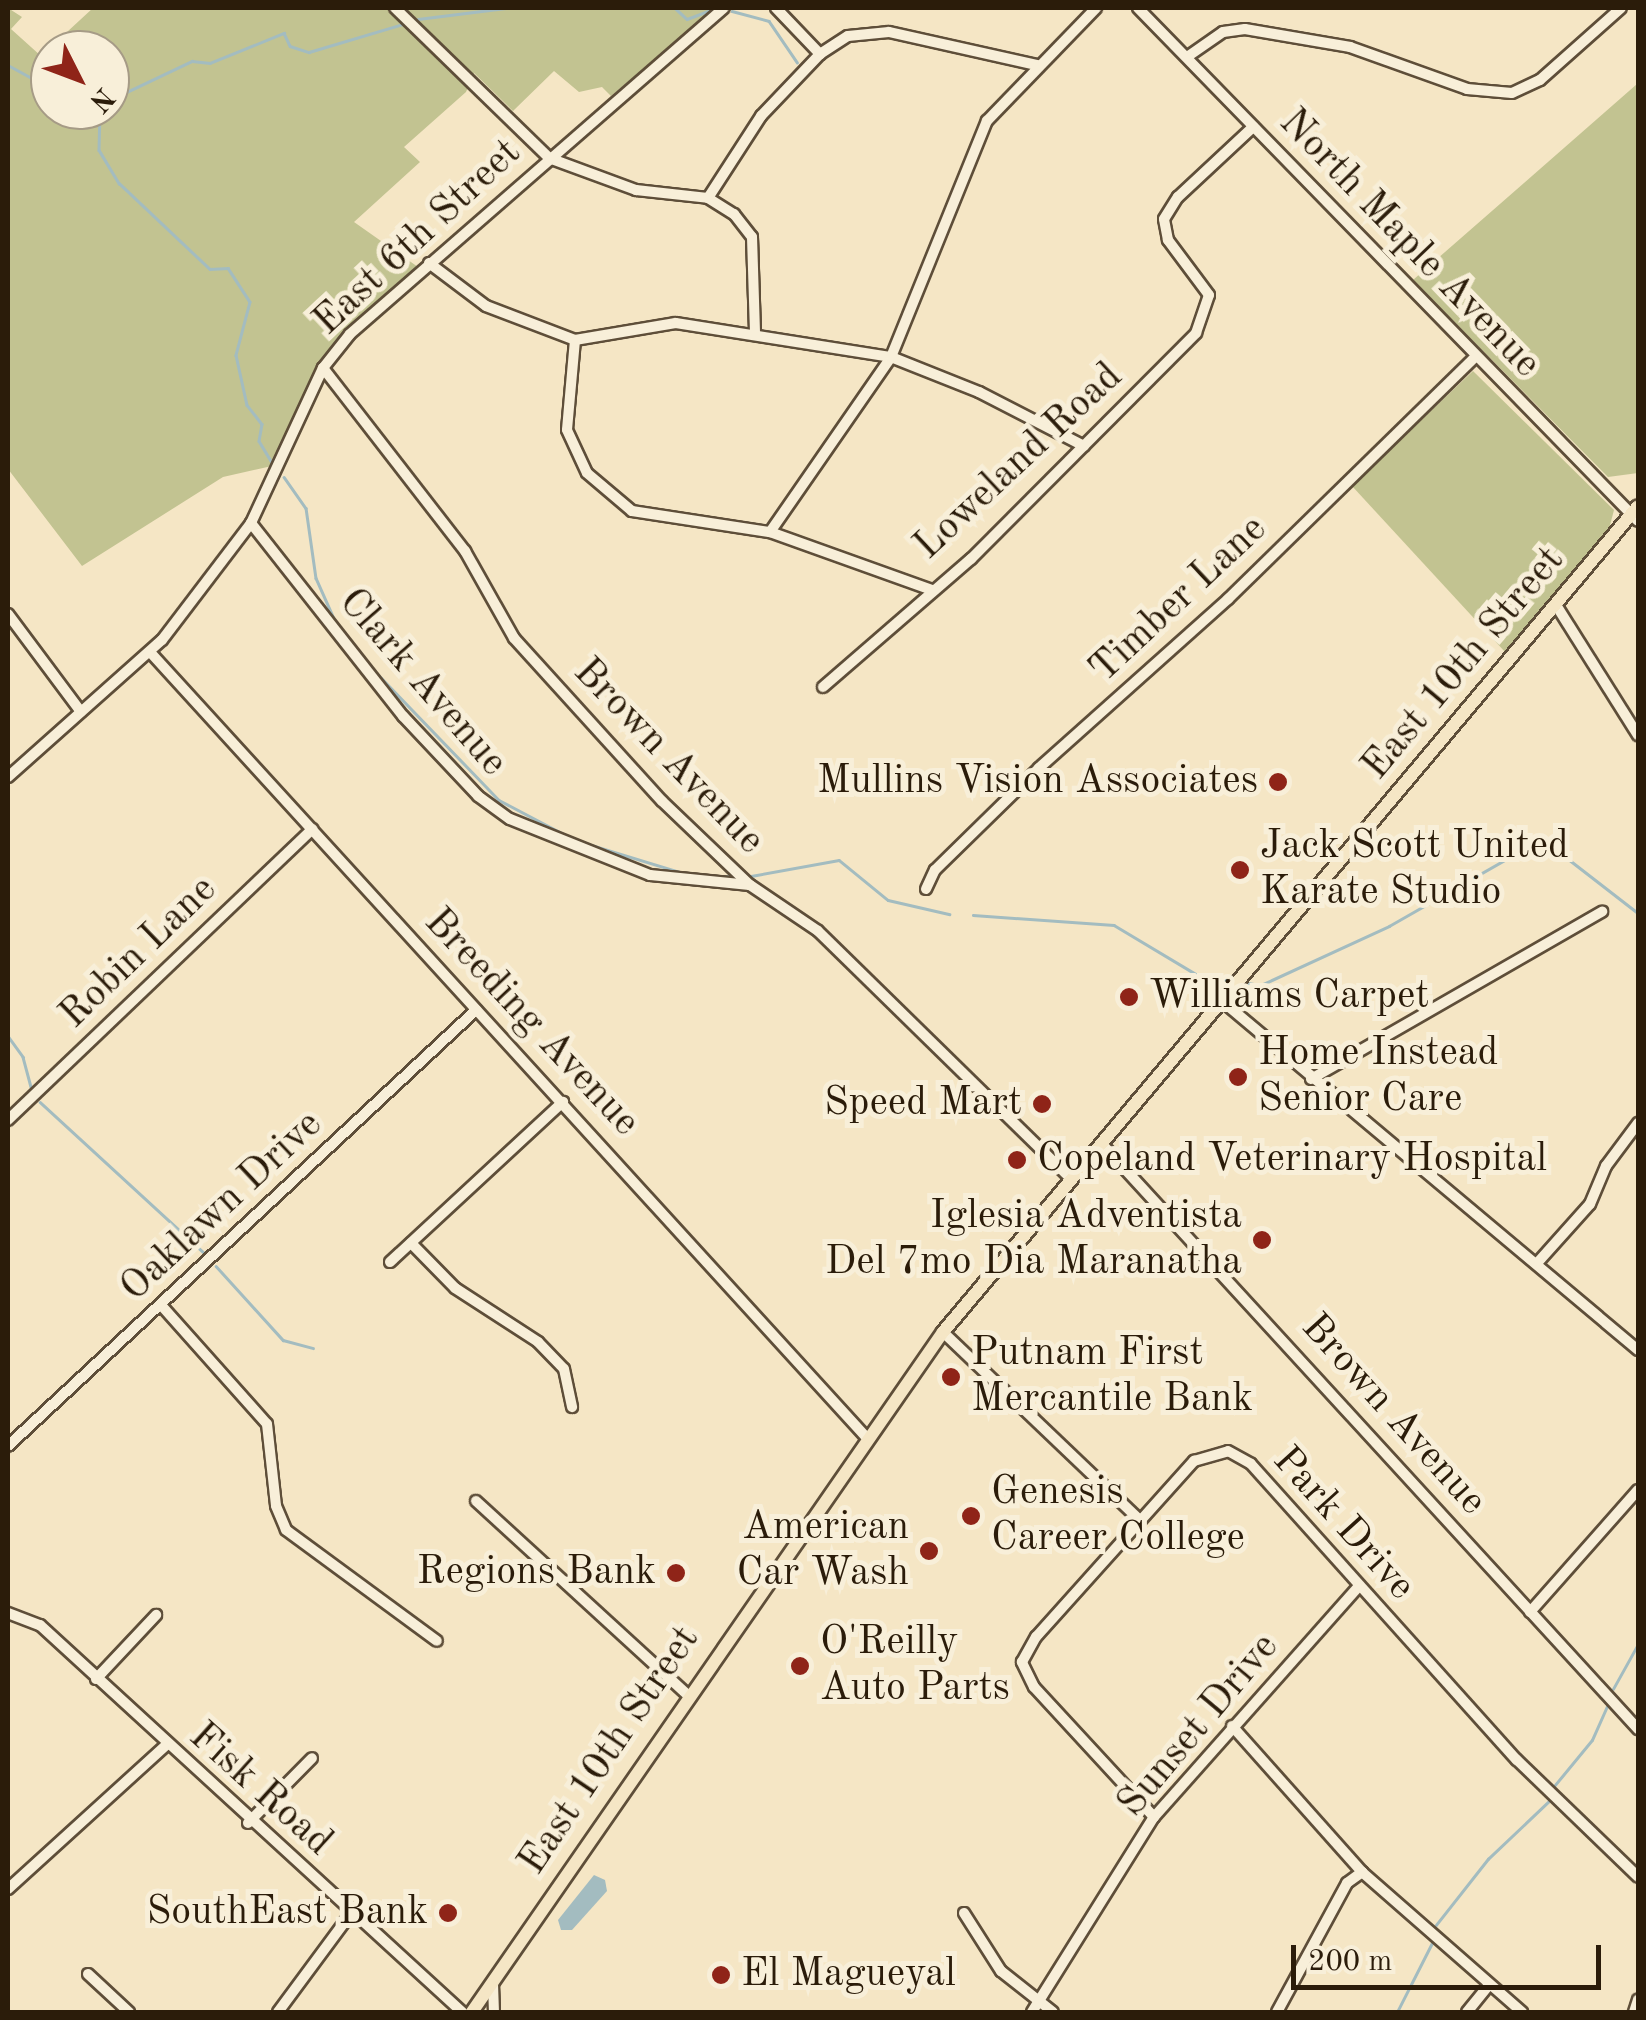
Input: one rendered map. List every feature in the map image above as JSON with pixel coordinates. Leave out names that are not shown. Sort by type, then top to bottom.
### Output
[{"type":"main road","name":"East 10th Street","points":[[472,2012],[866,1437],[943,1332],[1636,514]]},
{"type":"street","points":[[395,8],[549,158],[636,190],[708,198],[752,237],[755,334]]},
{"type":"street","name":"East 6th Street","points":[[8,777],[150,652],[251,523],[324,368],[350,334],[724,8]]},
{"type":"street","points":[[776,8],[820,54]]},
{"type":"street","points":[[770,532],[891,357],[971,154],[988,121],[1096,8]]},
{"type":"street","name":"North Maple Avenue","points":[[1138,8],[1476,356],[1636,514]]},
{"type":"street","points":[[1187,57],[1223,32],[1245,29],[1350,47],[1467,89],[1512,93],[1540,80],[1621,8]]},
{"type":"street","points":[[708,198],[722,168],[762,116],[820,54],[848,36],[889,32],[1038,65]]},
{"type":"street","name":"Loweland Road","points":[[576,340],[567,430],[587,473],[609,495],[660,520],[770,532],[932,590],[1084,446],[1203,322],[1209,295],[1168,240],[1164,219],[1178,196],[1253,127]]},
{"type":"street","points":[[429,263],[486,306],[576,340],[651,323],[755,334],[891,357],[944,375],[1084,446]]},
{"type":"street","name":"Timber Lane","points":[[926,888],[935,870],[1039,768],[1228,600],[1476,356]]},
{"type":"street","name":"Brown Avenue","points":[[324,368],[465,551],[514,638],[662,801],[750,885],[818,931],[1070,1178]]},
{"type":"street","name":"Clark Avenue","points":[[251,523],[348,652],[494,808],[602,860],[699,884],[750,885]]},
{"type":"street","points":[[823,688],[932,590]]},
{"type":"street","points":[[1556,605],[1638,735]]},
{"type":"street","points":[[8,614],[81,712]]},
{"type":"street","name":"Breeding Avenue","points":[[150,652],[866,1437]]},
{"type":"street","name":"Robin Lane","points":[[8,1120],[312,829]]},
{"type":"street","points":[[1310,1079],[1602,912]]},
{"type":"street","points":[[1222,1000],[1310,1079],[1539,1261],[1638,1350]]},
{"type":"street","name":"Oaklawn Drive","points":[[8,1446],[476,1010]]},
{"type":"street","points":[[390,1262],[563,1102]]},
{"type":"street","points":[[1539,1261],[1590,1204],[1606,1166],[1638,1123]]},
{"type":"street","name":"Brown Avenue","points":[[1101,1143],[1638,1729]]},
{"type":"street","points":[[411,1243],[454,1288],[538,1342],[564,1369],[572,1407]]},
{"type":"street","points":[[161,1305],[267,1424],[276,1506],[286,1530],[437,1641]]},
{"type":"street","points":[[943,1332],[1140,1520],[1036,1637],[1022,1662],[1034,1686],[1154,1818]]},
{"type":"street","name":"Park Drive","points":[[1140,1520],[1194,1461],[1214,1451],[1242,1455],[1517,1760],[1638,1878]]},
{"type":"street","points":[[1530,1612],[1638,1490]]},
{"type":"street","points":[[476,1500],[688,1695]]},
{"type":"street","name":"Sunset Drive","points":[[1032,2012],[1043,2002],[1154,1818],[1358,1587]]},
{"type":"street","name":"Fisk Road","points":[[13,1613],[96,1680],[248,1823],[462,2012]]},
{"type":"street","points":[[96,1680],[156,1614]]},
{"type":"street","points":[[1232,1726],[1362,1872],[1522,2012]]},
{"type":"street","points":[[8,1889],[166,1745]]},
{"type":"street","points":[[248,1823],[312,1758]]},
{"type":"street","points":[[1277,2012],[1347,1883],[1362,1872]]},
{"type":"street","points":[[278,2012],[352,1912]]},
{"type":"street","points":[[964,1912],[1001,1971],[1053,2012]]},
{"type":"street","points":[[88,1974],[129,2012]]},
{"type":"street","points":[[493,1982],[494,2012]]},
{"type":"street","points":[[1467,2012],[1490,1985]]},
{"type":"street","points":[[1634,2012],[1638,2000]]},
{"type":"green space","points":[[8,8],[22,17],[11,29],[30,46],[30,130],[130,130],[130,30],[69,30],[93,8],[716,8],[611,96],[602,87],[579,92],[554,71],[513,111],[474,73],[466,92],[404,147],[420,162],[354,222],[418,267],[338,340],[316,371],[272,466],[223,477],[82,566],[8,469]]},
{"type":"green space","points":[[1638,8],[1638,473],[1608,477],[1413,280],[1637,84]]},
{"type":"green space","points":[[1473,371],[1614,510],[1609,529],[1506,653],[1352,486]]},
{"type":"water","points":[[594,1875],[605,1880],[607,1891],[572,1930],[561,1930],[558,1920]]},
{"type":"waterway","points":[[418,19],[505,8]]},
{"type":"waterway","points":[[675,8],[687,19],[710,10]]},
{"type":"waterway","points":[[732,11],[769,21],[797,62]]},
{"type":"waterway","points":[[130,90],[192,61],[210,63],[284,33],[290,46],[309,52],[403,24]]},
{"type":"waterway","points":[[8,65],[30,77]]},
{"type":"waterway","points":[[100,130],[99,150],[119,183],[210,269],[228,268],[250,302],[236,355],[247,405],[262,424],[259,441],[272,463]]},
{"type":"waterway","points":[[284,477],[306,508],[316,578],[336,623]]},
{"type":"waterway","points":[[369,665],[499,800],[575,840],[683,873]]},
{"type":"waterway","points":[[1248,983],[1261,985],[1389,926],[1529,846],[1549,844],[1638,913]]},
{"type":"waterway","points":[[751,876],[839,860],[888,900],[949,914]]},
{"type":"waterway","points":[[711,876],[729,876]]},
{"type":"waterway","points":[[973,915],[1114,925],[1201,977],[1228,980]]},
{"type":"waterway","points":[[8,1036],[23,1057],[31,1087]]},
{"type":"waterway","points":[[40,1102],[204,1253]]},
{"type":"waterway","points":[[216,1266],[283,1340],[313,1348]]},
{"type":"waterway","points":[[1613,1689],[1638,1644]]},
{"type":"waterway","points":[[1555,1785],[1592,1740],[1607,1707]]},
{"type":"waterway","points":[[1436,1925],[1488,1859],[1548,1802]]},
{"type":"waterway","points":[[1397,2012],[1432,1943]]},
{"type":"place","name":"Mullins Vision Associates","points":[[1278,782]]},
{"type":"place","name":"Jack Scott United Karate Studio","points":[[1240,870]]},
{"type":"place","name":"Williams Carpet","points":[[1129,997]]},
{"type":"place","name":"Home Instead Senior Care","points":[[1238,1077]]},
{"type":"place","name":"Speed Mart","points":[[1042,1104]]},
{"type":"place","name":"Copeland Veterinary Hospital","points":[[1017,1160]]},
{"type":"place","name":"Iglesia Adventista Del 7mo Dia Maranatha","points":[[1262,1240]]},
{"type":"place","name":"Putnam First Mercantile Bank","points":[[951,1377]]},
{"type":"place","name":"Genesis Career College","points":[[971,1516]]},
{"type":"place","name":"American Car Wash","points":[[929,1551]]},
{"type":"place","name":"Regions Bank","points":[[676,1573]]},
{"type":"place","name":"O'Reilly Auto Parts","points":[[800,1666]]},
{"type":"place","name":"SouthEast Bank","points":[[448,1913]]},
{"type":"place","name":"El Magueyal","points":[[721,1975]]}]
